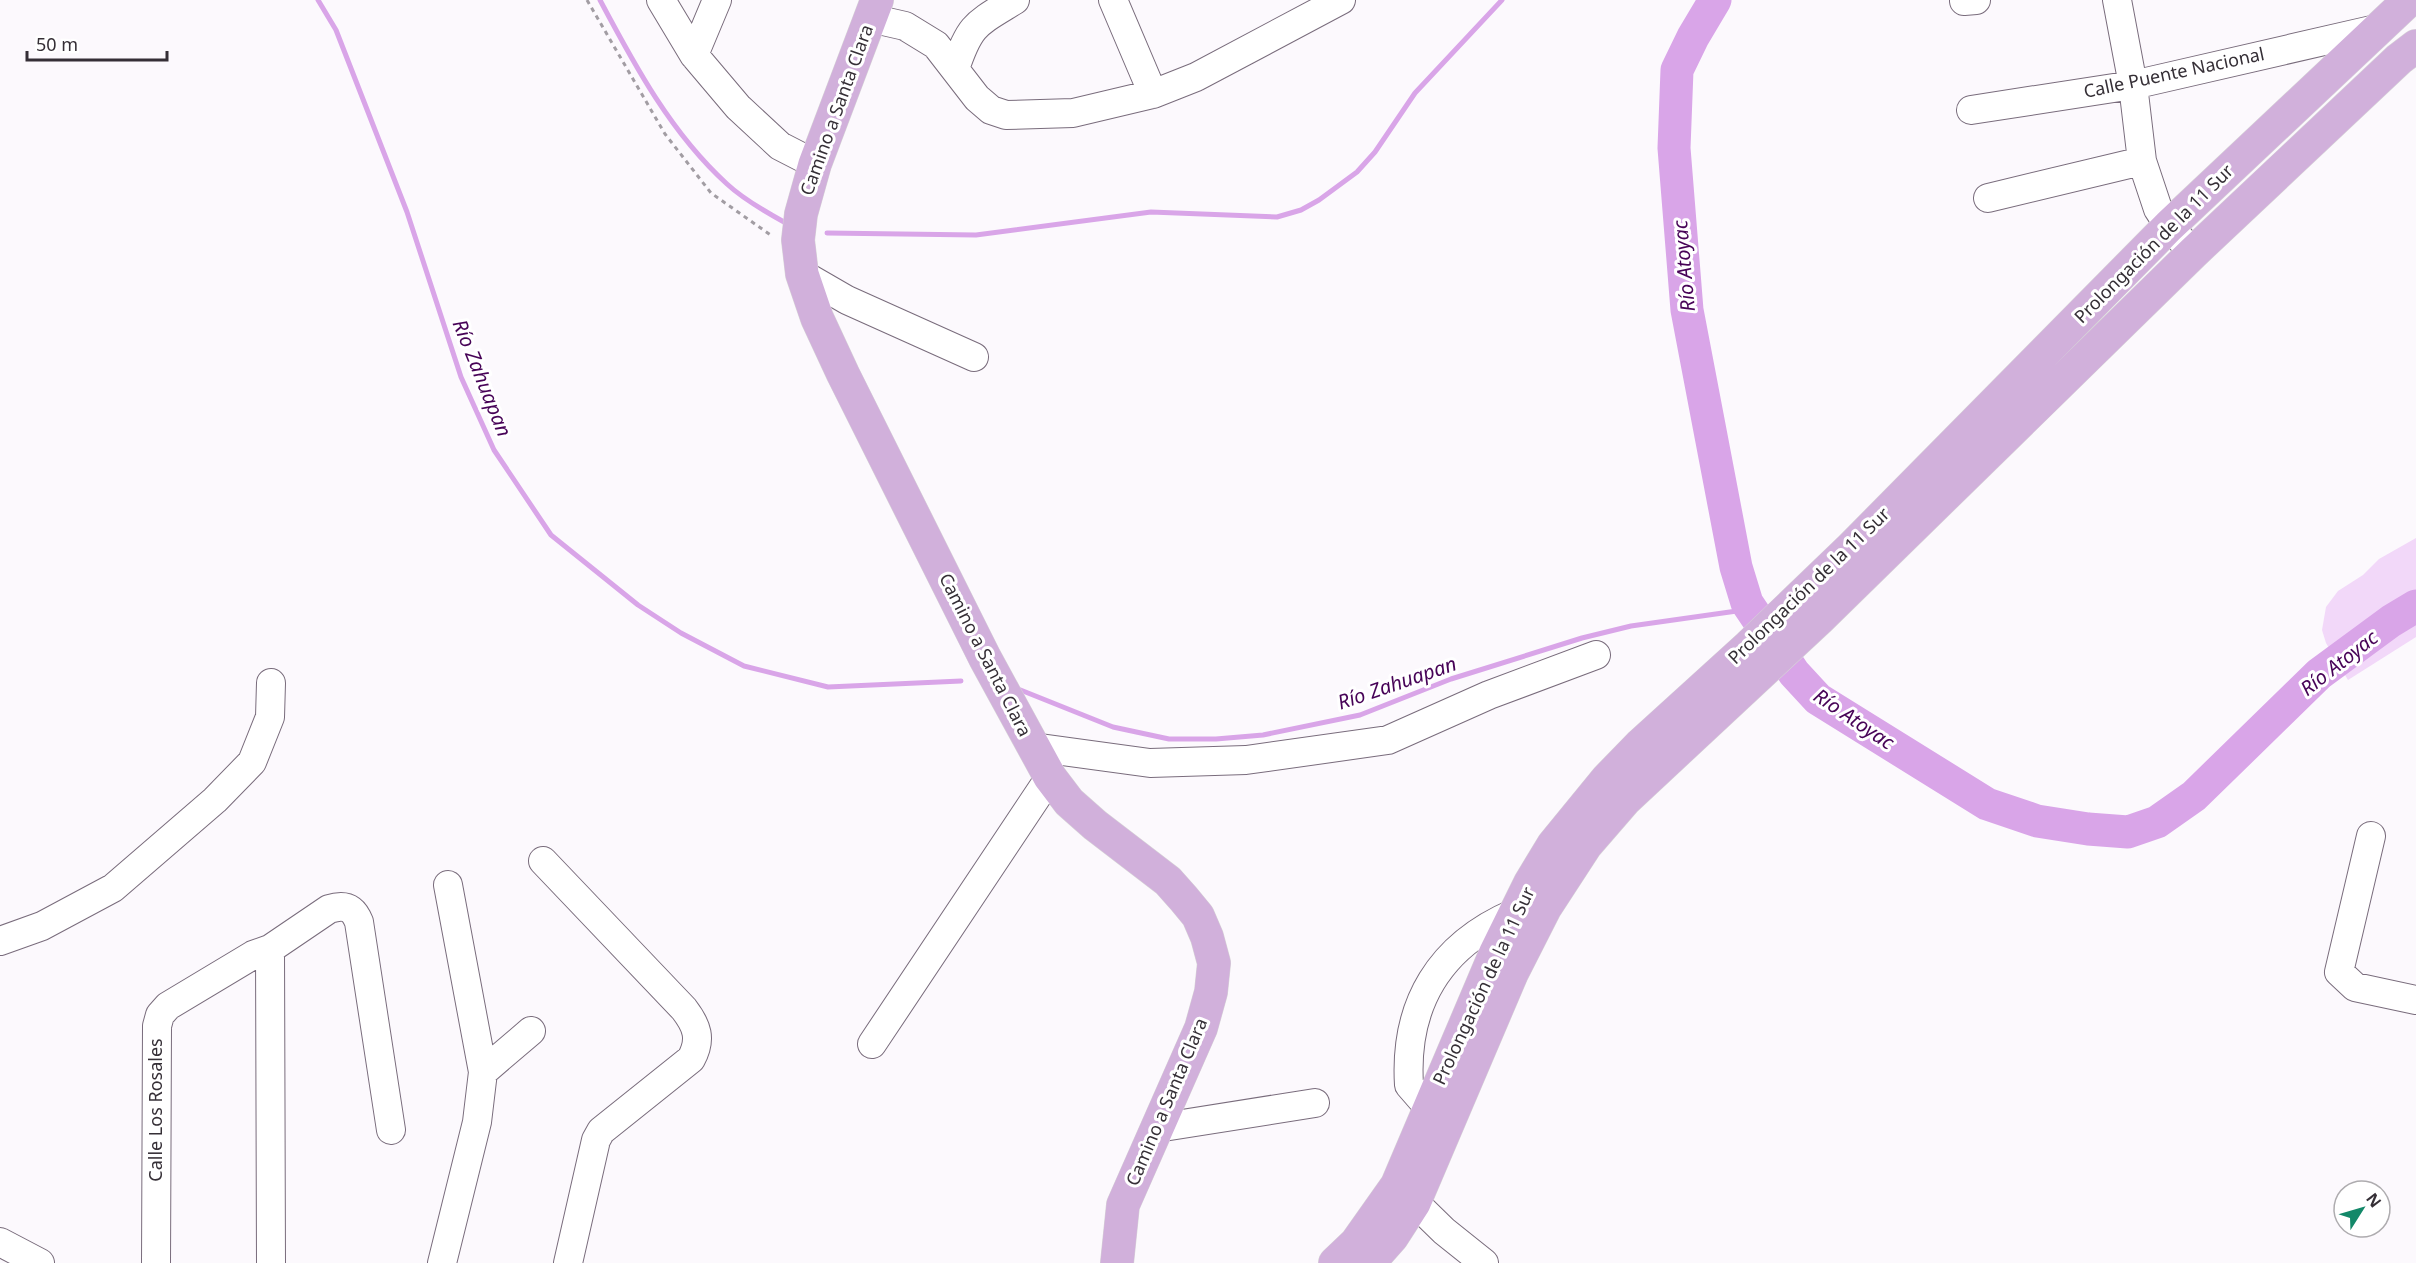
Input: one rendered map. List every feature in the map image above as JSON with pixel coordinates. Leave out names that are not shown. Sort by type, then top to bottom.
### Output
[{"type":"main road","name":"Prolongación de la 11 Sur","points":[[1370,1263],[1392,1237],[1406,1194],[1439,1115],[1515,913],[1530,883],[1576,837],[1625,800],[1708,703],[1819,619],[1911,508],[2169,226],[2409,0]]},
{"type":"main road","name":"Camino a Santa Clara","points":[[874,9],[814,164],[801,214],[798,240],[801,263],[817,318],[989,667],[1050,777],[1070,802],[1095,825],[1168,881],[1198,916],[1214,963],[1211,992],[1201,1028],[1123,1205],[1117,1263]]},
{"type":"main road","name":"Prolongación de la 11 Sur","points":[[1911,508],[2193,253],[2399,58],[2416,46]]},
{"type":"main road","name":"Prolongación de la 11 Sur","points":[[1439,1115],[1545,908],[1576,837]]},
{"type":"main road","name":"Prolongación de la 11 Sur","points":[[1335,1263],[1406,1194]]},
{"type":"street","points":[[661,0],[694,55],[738,107],[780,146],[814,164]]},
{"type":"street","points":[[694,55],[717,0]]},
{"type":"street","points":[[955,69],[965,39],[978,23],[1015,0]]},
{"type":"street","points":[[1113,0],[1154,94]]},
{"type":"street","points":[[874,9],[924,35],[936,45],[977,98],[991,110],[1006,115],[1073,113],[1154,94],[1196,77],[1341,0]]},
{"type":"street","points":[[2117,0],[2133,85],[2142,161],[2158,209],[2169,226],[2193,253]]},
{"type":"street","name":"Calle Puente Nacional","points":[[1971,110],[2133,85],[2376,29]]},
{"type":"street","points":[[1988,198],[2142,161]]},
{"type":"street","points":[[801,263],[847,300],[974,357]]},
{"type":"street","points":[[1033,747],[1150,763],[1246,760],[1388,740],[1489,695],[1596,655]]},
{"type":"street","points":[[0,941],[42,926],[113,888],[215,800],[252,762],[270,717],[271,683]]},
{"type":"street","points":[[872,1044],[1050,777]]},
{"type":"street","points":[[2371,836],[2339,972],[2355,987],[2416,1000]]},
{"type":"street","points":[[543,861],[684,1009],[699,1034],[697,1048],[691,1059],[601,1131],[596,1140],[568,1263]]},
{"type":"street","points":[[442,1263],[477,1122],[483,1072],[448,885]]},
{"type":"street","points":[[271,1263],[270,949],[329,909],[339,906],[347,906],[355,911],[359,922],[391,1130]]},
{"type":"street","points":[[1439,1115],[1409,1085],[1409,1042],[1421,1000],[1452,953],[1482,930],[1515,913]]},
{"type":"street","name":"Calle Los Rosales","points":[[156,1263],[157,1026],[160,1015],[168,1006],[253,955],[270,949]]},
{"type":"street","points":[[483,1072],[531,1031]]},
{"type":"street","points":[[1156,1128],[1315,1103]]},
{"type":"street","points":[[1406,1194],[1444,1231],[1484,1263]]},
{"type":"street","points":[[0,1242],[40,1263]]},
{"type":"path","points":[[587,0],[665,134],[711,193],[801,263]]},
{"type":"shaded area","points":[[2416,538],[2416,637],[2348,680],[2326,643],[2322,630],[2326,607],[2338,591],[2363,575],[2379,559]]},
{"type":"waterway","name":"Río Zahuapan","points":[[318,0],[336,30],[407,212],[461,377],[494,450],[551,535],[638,605],[681,633],[744,666],[828,687],[961,681]]},
{"type":"waterway","points":[[600,0],[641,74],[688,143],[733,189],[784,222]]},
{"type":"waterway","points":[[827,233],[976,235],[1151,212],[1277,217],[1301,210],[1319,200],[1357,172],[1375,152],[1415,93],[1502,0]]},
{"type":"waterway","name":"Río Atoyac","points":[[1715,0],[1677,70],[1674,148],[1687,310],[1736,567],[1747,603],[1794,673],[1818,699],[1987,804],[2037,821],[2088,829],[2128,832],[2157,822],[2194,796],[2319,674],[2391,621],[2416,606]]},
{"type":"waterway","name":"Río Zahuapan","points":[[1018,689],[1113,727],[1169,739],[1216,739],[1263,735],[1360,715],[1451,679],[1582,638],[1631,626],[1751,609]]}]
